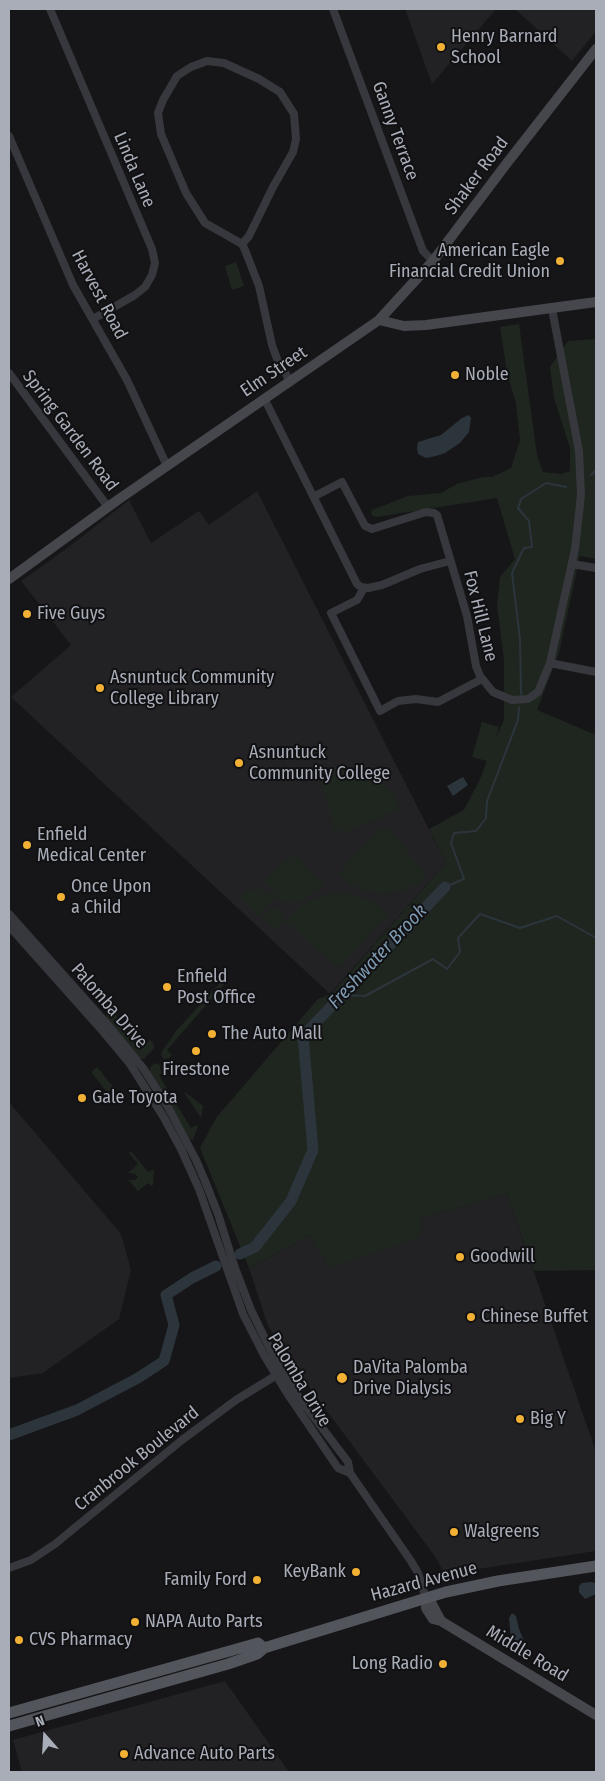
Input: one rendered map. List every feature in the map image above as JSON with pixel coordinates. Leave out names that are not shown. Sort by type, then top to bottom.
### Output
[{"type":"main road","name":"Shaker Road","points":[[379,320],[433,261],[596,49]]},
{"type":"main road","points":[[379,320],[404,326],[426,325],[596,302]]},
{"type":"main road","name":"Elm Street","points":[[9,579],[108,506],[379,320]]},
{"type":"main road","name":"Hazard Avenue","points":[[9,1726],[236,1662],[257,1654],[264,1648],[426,1599],[490,1582],[596,1566]]},
{"type":"main road","name":"Middle Road","points":[[426,1599],[432,1604],[441,1621],[596,1715]]},
{"type":"main road","name":"Hazard Avenue","points":[[9,1713],[251,1644],[258,1643],[264,1648]]},
{"type":"main road","points":[[162,1683],[171,1672],[183,1664]]},
{"type":"street","name":"Linda Lane","points":[[50,9],[152,249],[156,263],[145,287],[94,320]]},
{"type":"street","name":"Ganny Terrace","points":[[333,9],[423,251],[433,261]]},
{"type":"street","points":[[242,244],[249,236],[293,152],[296,139],[294,114],[280,92],[224,63],[215,60],[207,61],[191,67],[177,76],[162,100],[158,113],[161,134],[186,193],[205,224],[242,244],[259,286],[272,345],[277,359],[290,381]]},
{"type":"street","name":"Harvest Road","points":[[9,136],[73,285],[127,380],[167,466]]},
{"type":"street","points":[[552,309],[579,451],[581,495],[575,548],[550,663],[596,672]]},
{"type":"street","name":"Spring Garden Road","points":[[9,373],[108,506]]},
{"type":"street","points":[[264,398],[357,584],[364,588]]},
{"type":"street","name":"Fox Hill Lane","points":[[314,496],[342,482],[365,526],[372,529],[426,512],[434,513],[437,516],[467,616],[476,666],[482,679],[493,692],[512,700],[528,699],[538,692],[550,663]]},
{"type":"street","name":"Fox Hill Lane","points":[[450,560],[420,569],[382,585],[364,588],[357,600],[331,613],[380,711],[398,701],[416,699],[438,702],[482,679]]},
{"type":"street","points":[[572,564],[596,568]]},
{"type":"street","name":"Palomba Drive","points":[[9,914],[100,1015],[143,1068],[168,1107],[192,1153],[218,1214],[235,1268],[243,1314],[276,1375],[338,1468],[350,1472]]},
{"type":"street","name":"Palomba Drive","points":[[9,926],[100,1028],[136,1074],[163,1116],[200,1189],[240,1291],[270,1349],[298,1396],[348,1462],[350,1472],[411,1560],[418,1573],[426,1599]]},
{"type":"street","name":"Palomba Drive","points":[[51,974],[53,963]]},
{"type":"street","name":"Palomba Drive","points":[[136,1074],[143,1068]]},
{"type":"street","points":[[185,1157],[192,1153]]},
{"type":"street","name":"Cranbrook Boulevard","points":[[9,1568],[31,1560],[55,1544],[182,1440],[236,1400],[283,1370]]},
{"type":"shaded area","name":"Henry Barnard School","points":[[405,9],[496,9],[432,84]]},
{"type":"shaded area","name":"Henry Barnard School","points":[[515,9],[596,9],[596,31],[572,61]]},
{"type":"shaded area","points":[[236,262],[244,286],[232,290],[225,266]]},
{"type":"shaded area","points":[[519,324],[537,455],[543,472],[561,474],[570,471],[570,448],[554,398],[550,367],[568,341],[596,339],[596,559],[580,556],[559,653],[537,710],[596,735],[596,1270],[534,1271],[507,1194],[421,1218],[420,1237],[329,1268],[310,1235],[249,1268],[200,1148],[216,1118],[318,999],[331,994],[446,863],[429,829],[464,810],[487,761],[472,757],[482,722],[499,727],[495,740],[504,720],[504,659],[497,605],[500,577],[515,559],[497,498],[377,517],[371,513],[372,510],[408,496],[441,493],[457,484],[483,477],[492,477],[511,468],[520,440],[516,403],[507,373],[500,327]]},
{"type":"shaded area","points":[[469,415],[471,418],[469,432],[460,443],[445,453],[436,456],[426,458],[418,454],[418,442],[441,435],[462,418]]},
{"type":"shaded area","name":"Asnuntuck Community College","points":[[257,491],[446,863],[330,994],[11,697],[71,645],[21,581],[129,500],[151,543],[199,511],[209,525]]},
{"type":"shaded area","points":[[345,766],[366,771],[381,781],[393,795],[399,809],[345,833],[334,828],[318,771]]},
{"type":"shaded area","points":[[463,777],[468,785],[453,796],[447,786]]},
{"type":"shaded area","points":[[378,829],[390,829],[427,876],[416,885],[404,890],[382,894],[360,889],[349,883],[339,873]]},
{"type":"shaded area","points":[[292,856],[299,858],[324,886],[299,902],[293,903],[279,899],[263,881]]},
{"type":"shaded area","points":[[255,888],[262,889],[275,898],[259,917],[240,898],[246,892]]},
{"type":"shaded area","points":[[335,893],[355,895],[368,900],[381,908],[387,915],[342,965],[336,966],[285,921],[298,908],[310,900]]},
{"type":"shaded area","points":[[273,907],[280,909],[284,919],[281,926],[274,929],[261,918]]},
{"type":"shaded area","points":[[222,977],[227,981],[167,1050],[172,1055],[164,1059],[161,1053],[176,1031],[218,985]]},
{"type":"shaded area","points":[[111,1008],[118,1011],[116,1016],[147,1043],[150,1040],[153,1043],[154,1048],[144,1059],[139,1058],[107,1018],[106,1014]]},
{"type":"shaded area","points":[[154,1063],[160,1065],[163,1073],[159,1075],[191,1128],[198,1126],[193,1140],[188,1138],[150,1073],[150,1068]]},
{"type":"shaded area","points":[[97,1067],[114,1088],[103,1098],[107,1092],[91,1072]]},
{"type":"shaded area","points":[[185,1092],[203,1106],[201,1118],[185,1094]]},
{"type":"shaded area","points":[[9,1102],[121,1234],[131,1270],[119,1319],[43,1373],[9,1378]]},
{"type":"shaded area","points":[[131,1151],[148,1172],[154,1170],[153,1185],[151,1186],[148,1183],[138,1191],[128,1180],[135,1180],[138,1177],[135,1174],[128,1173],[138,1164],[129,1153]]},
{"type":"shaded area","points":[[507,1194],[596,1452],[596,1551],[445,1574],[434,1555],[312,1391],[268,1326],[249,1268],[310,1235],[329,1268],[420,1218]]},
{"type":"shaded area","points":[[582,1583],[596,1583],[596,1594],[585,1599],[579,1592],[579,1586]]},
{"type":"shaded area","points":[[512,1613],[516,1616],[524,1641],[524,1645],[521,1648],[515,1646],[511,1638],[509,1618]]},
{"type":"shaded area","points":[[225,1681],[289,1772],[22,1772],[13,1740]]},
{"type":"waterway","name":"Freshwater Brook","points":[[591,475],[596,470]]},
{"type":"waterway","name":"Freshwater Brook","points":[[521,694],[520,639],[512,573],[524,548],[532,547],[529,521],[518,508],[521,499],[546,483],[566,487]]},
{"type":"waterway","name":"Freshwater Brook","points":[[445,887],[464,879],[451,843],[454,833],[476,831],[486,818],[487,801],[518,720],[519,707]]},
{"type":"waterway","name":"Freshwater Brook","points":[[240,1254],[255,1247],[291,1201],[313,1150],[303,1036],[445,887]]},
{"type":"waterway","points":[[341,995],[365,996],[433,959],[447,969],[460,952],[458,938],[480,914],[520,928],[557,916],[596,938]]},
{"type":"waterway","name":"Freshwater Brook","points":[[9,1435],[77,1410],[138,1378],[164,1361],[174,1325],[166,1295],[192,1278],[216,1266]]},
{"type":"place","name":"Henry Barnard School","points":[[441,47]]},
{"type":"place","name":"American Eagle Financial Credit Union","points":[[560,261]]},
{"type":"place","name":"Noble","points":[[455,375]]},
{"type":"place","name":"Five Guys","points":[[27,614]]},
{"type":"place","name":"Asnuntuck Community College Library","points":[[100,688]]},
{"type":"place","name":"Asnuntuck Community College","points":[[239,763]]},
{"type":"place","name":"Enfield Medical Center","points":[[27,845]]},
{"type":"place","name":"Once Upon a Child","points":[[61,897]]},
{"type":"place","name":"Enfield Post Office","points":[[167,987]]},
{"type":"place","name":"The Auto Mall","points":[[212,1034]]},
{"type":"place","name":"Firestone","points":[[196,1051]]},
{"type":"place","name":"Gale Toyota","points":[[82,1098]]},
{"type":"place","name":"Goodwill","points":[[460,1257]]},
{"type":"place","name":"Chinese Buffet","points":[[471,1317]]},
{"type":"place","name":"DaVita Palomba Drive Dialysis","points":[[342,1378]]},
{"type":"place","name":"Big Y","points":[[520,1419]]},
{"type":"place","name":"Walgreens","points":[[454,1532]]},
{"type":"place","name":"KeyBank","points":[[356,1572]]},
{"type":"place","name":"Family Ford","points":[[257,1580]]},
{"type":"place","name":"NAPA Auto Parts","points":[[135,1622]]},
{"type":"place","name":"CVS Pharmacy","points":[[19,1640]]},
{"type":"place","name":"Long Radio","points":[[443,1664]]},
{"type":"place","name":"Advance Auto Parts","points":[[124,1754]]}]
